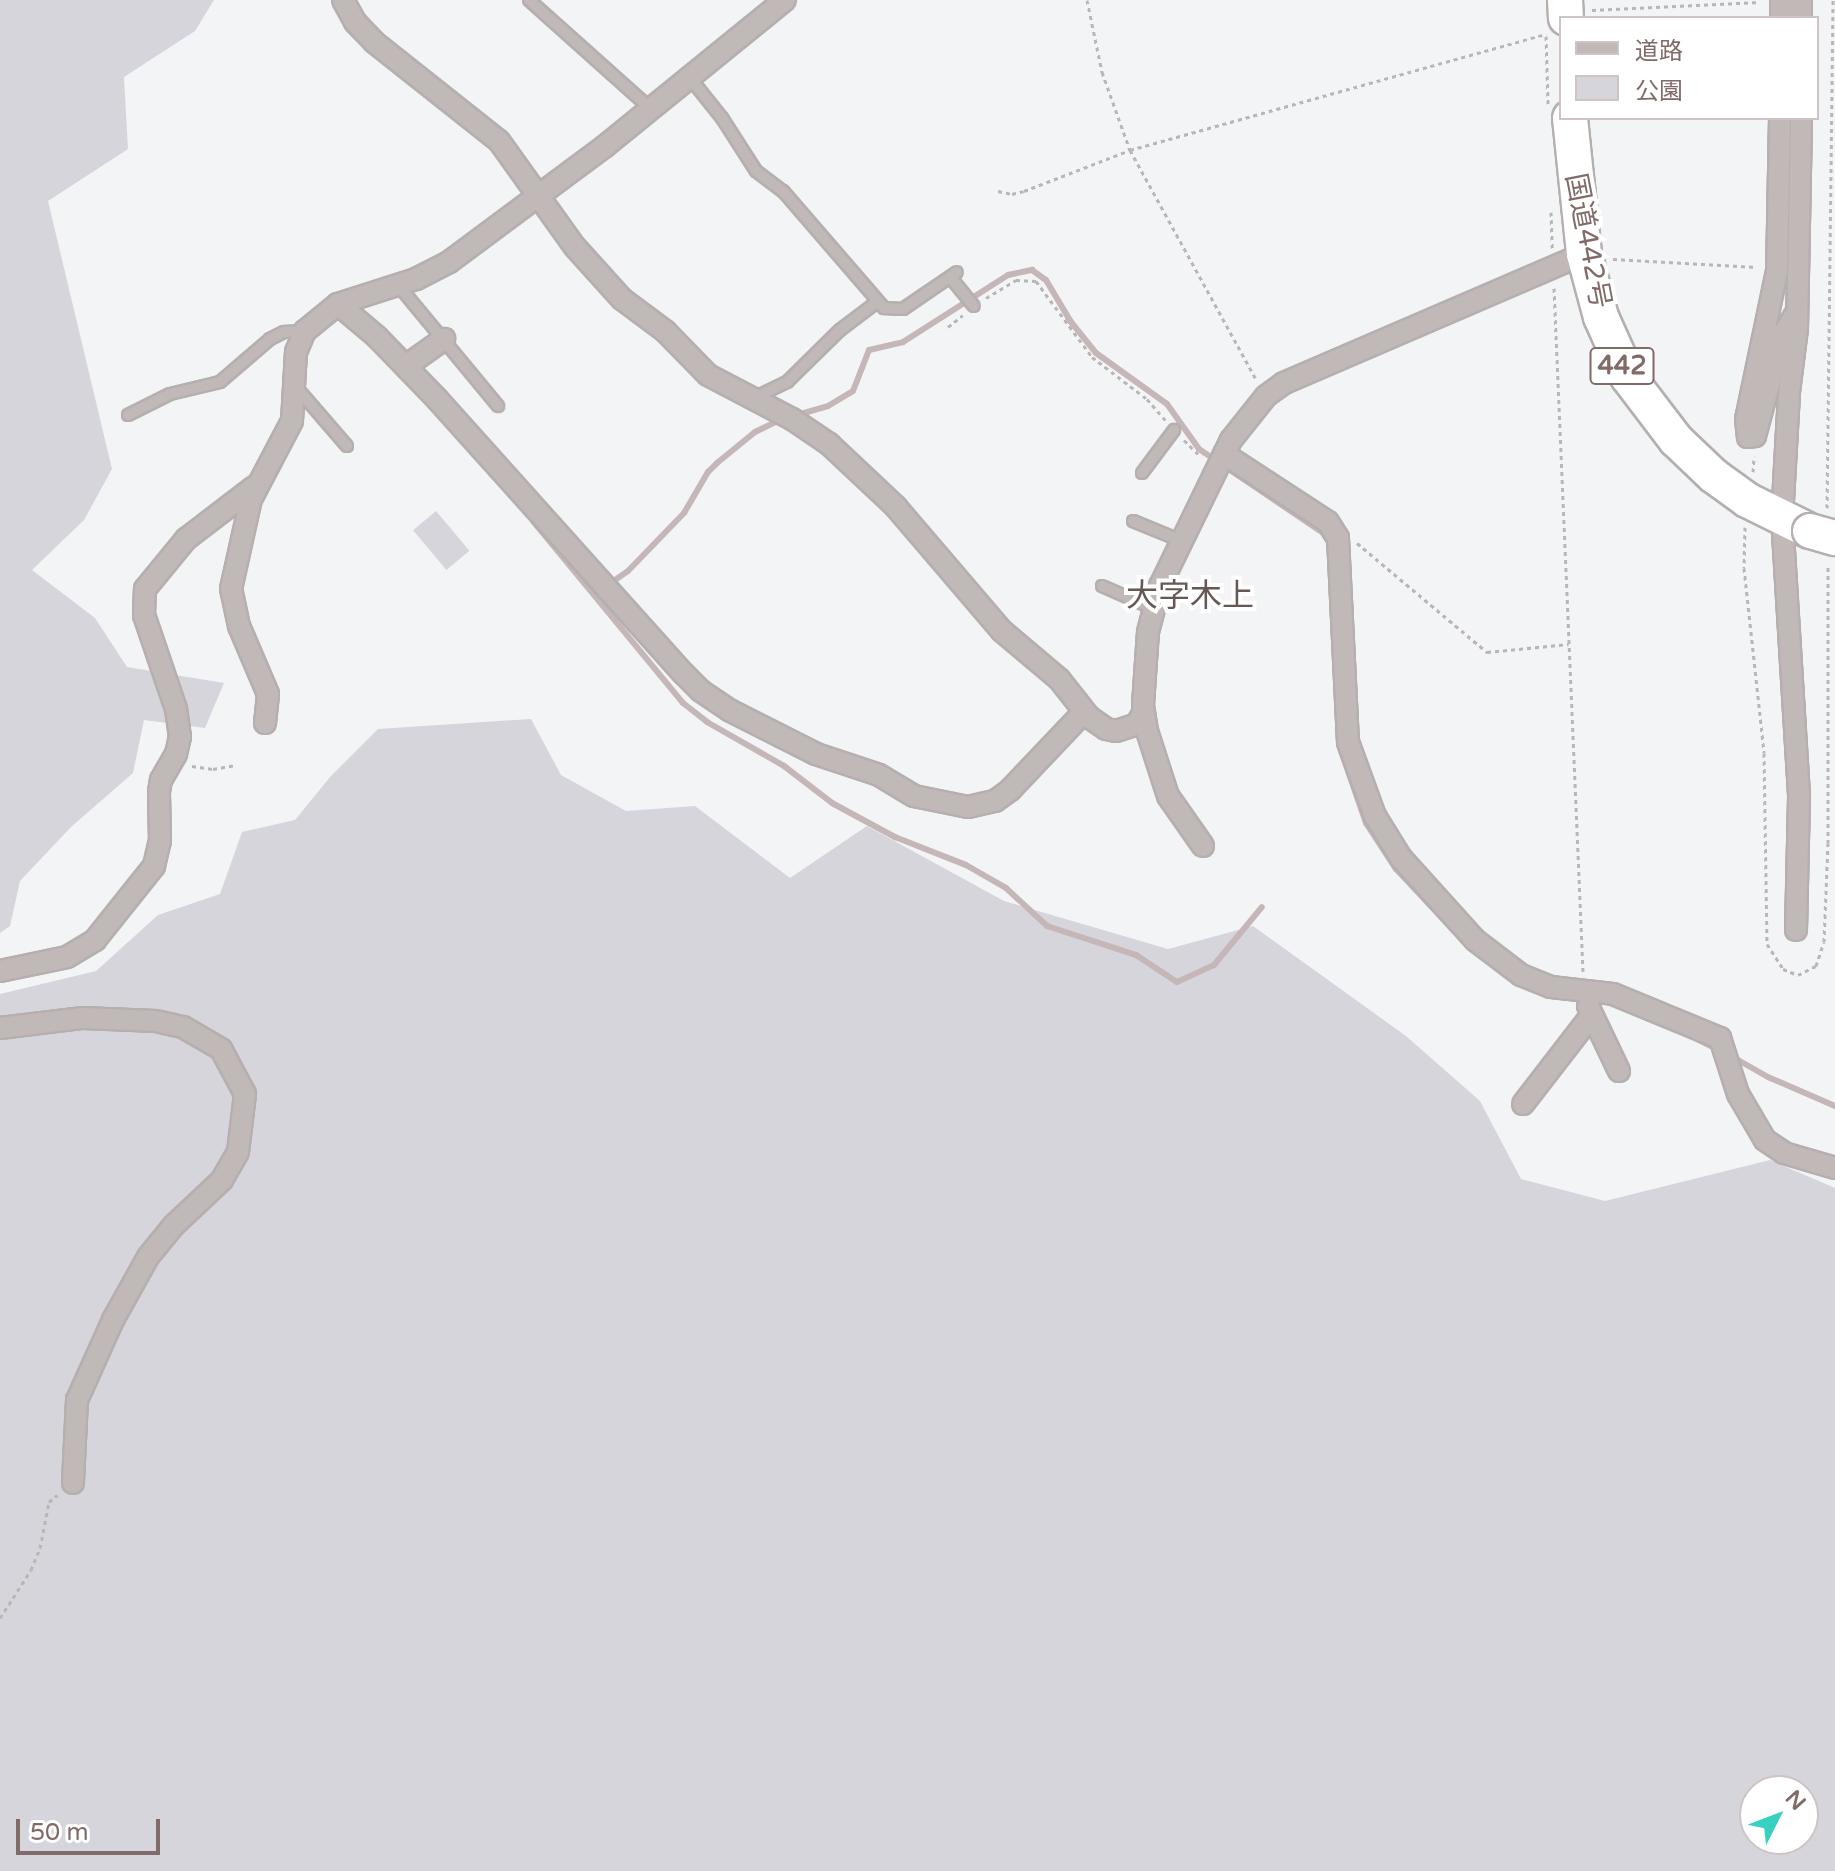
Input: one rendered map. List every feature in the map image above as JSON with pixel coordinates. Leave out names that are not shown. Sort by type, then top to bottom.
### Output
[{"type":"highway","name":"国道442号","points":[[1560,120],[1597,252],[1601,317],[1640,397],[1676,440],[1714,476],[1809,530]]},
{"type":"street","points":[[343,0],[355,22],[388,55],[499,141],[575,247],[622,299],[665,331],[708,375],[821,438],[880,491],[1002,631],[1059,679],[1096,723],[1114,731],[1134,726],[1143,713]]},
{"type":"street","points":[[265,723],[270,705],[265,683],[231,600],[251,499],[288,432],[296,352],[305,331],[338,304],[398,285],[449,262],[651,109],[785,0]]},
{"type":"street","points":[[1780,120],[1777,268],[1746,419],[1748,437],[1755,436],[1782,336],[1798,312]]},
{"type":"street","points":[[1796,930],[1809,530],[1798,312],[1801,120]]},
{"type":"street","points":[[1203,846],[1168,796],[1143,713],[1152,608],[1220,462],[1266,396],[1284,383],[1553,266],[1597,252]]},
{"type":"street","points":[[338,304],[406,366],[684,674],[701,691],[729,710],[816,754],[879,775],[914,796],[968,807],[995,801],[1010,790],[1084,712]]},
{"type":"street","points":[[406,366],[444,339]]},
{"type":"street","points":[[1220,462],[1328,522],[1338,538],[1348,742],[1375,816],[1401,858],[1475,940],[1535,982],[1613,994],[1717,1036],[1722,1042],[1738,1094],[1765,1140],[1784,1153],[1835,1168]]},
{"type":"street","points":[[0,971],[67,957],[95,940],[111,924],[154,866],[158,853],[159,792],[166,770],[176,754],[180,727],[144,615],[145,589],[186,539],[257,484]]},
{"type":"street","points":[[1584,991],[1591,1016],[1619,1071]]},
{"type":"street","points":[[1523,1104],[1591,1016]]},
{"type":"street","points":[[0,1028],[83,1018],[156,1021],[183,1027],[221,1049],[245,1094],[238,1152],[222,1180],[174,1225],[148,1257],[113,1320],[77,1400],[73,1483]]},
{"type":"lane","points":[[529,0],[651,109]]},
{"type":"lane","points":[[690,78],[722,118],[752,166],[783,191],[877,302],[890,311],[903,309],[954,275],[974,306]]},
{"type":"lane","points":[[398,285],[498,406]]},
{"type":"lane","points":[[753,399],[787,382],[840,330],[877,302]]},
{"type":"lane","points":[[128,415],[170,394],[220,382],[270,339],[284,332],[305,331]]},
{"type":"lane","points":[[295,386],[347,446]]},
{"type":"lane","points":[[1142,473],[1174,430]]},
{"type":"lane","points":[[1133,521],[1182,541]]},
{"type":"lane","points":[[1102,586],[1152,608]]},
{"type":"path","points":[[1087,0],[1102,72],[1130,150],[1266,396]]},
{"type":"path","points":[[1592,16],[1592,10],[1781,0]]},
{"type":"path","points":[[998,191],[1012,194],[1024,191],[1130,150],[1556,19],[1559,115]]},
{"type":"path","points":[[1551,204],[1584,991]]},
{"type":"path","points":[[1597,252],[1612,259],[1777,268]]},
{"type":"path","points":[[948,327],[974,306],[1016,280],[1036,281],[1092,357],[1153,405],[1174,430],[1220,462]]},
{"type":"path","points":[[1751,485],[1757,423]]},
{"type":"path","points":[[1328,522],[1487,652],[1569,644]]},
{"type":"path","points":[[1745,524],[1744,568],[1764,753],[1767,944]]},
{"type":"path","points":[[166,770],[236,765]]},
{"type":"path","points":[[0,1618],[31,1570],[40,1548],[49,1502],[73,1483]]},
{"type":"green space","points":[[0,0],[214,0],[195,31],[124,77],[128,149],[48,201],[112,469],[84,520],[32,570],[95,618],[127,667],[224,683],[205,728],[144,720],[133,773],[71,827],[20,881],[10,926],[0,933]]},
{"type":"green space","points":[[436,511],[469,551],[446,570],[413,530]]},
{"type":"green space","points":[[531,719],[561,775],[626,811],[695,806],[790,878],[867,826],[1004,901],[1168,949],[1253,926],[1406,1036],[1480,1101],[1521,1179],[1605,1201],[1770,1160],[1835,1188],[1835,1871],[0,1871],[0,994],[96,971],[158,915],[220,894],[242,832],[295,820],[330,777],[378,729]]},
{"type":"waterway","points":[[797,415],[828,406],[853,391],[869,350],[903,342],[1008,275],[1032,270],[1046,280],[1071,322],[1096,353],[1167,404],[1199,449],[1323,533],[1331,546]]},
{"type":"waterway","points":[[595,594],[628,571],[684,513],[708,472],[717,463],[755,432],[782,419]]},
{"type":"waterway","points":[[533,521],[683,703],[707,722],[784,766],[832,803],[895,837],[966,865],[1006,888],[1047,926],[1136,955],[1177,982],[1214,965],[1262,907]]},
{"type":"waterway","points":[[1339,745],[1366,823],[1396,869],[1472,950]]},
{"type":"waterway","points":[[1695,1038],[1717,1049]]},
{"type":"waterway","points":[[1731,1056],[1768,1077],[1835,1106]]},
{"type":"district","name":"大字木上","points":[[1190,596]]}]
